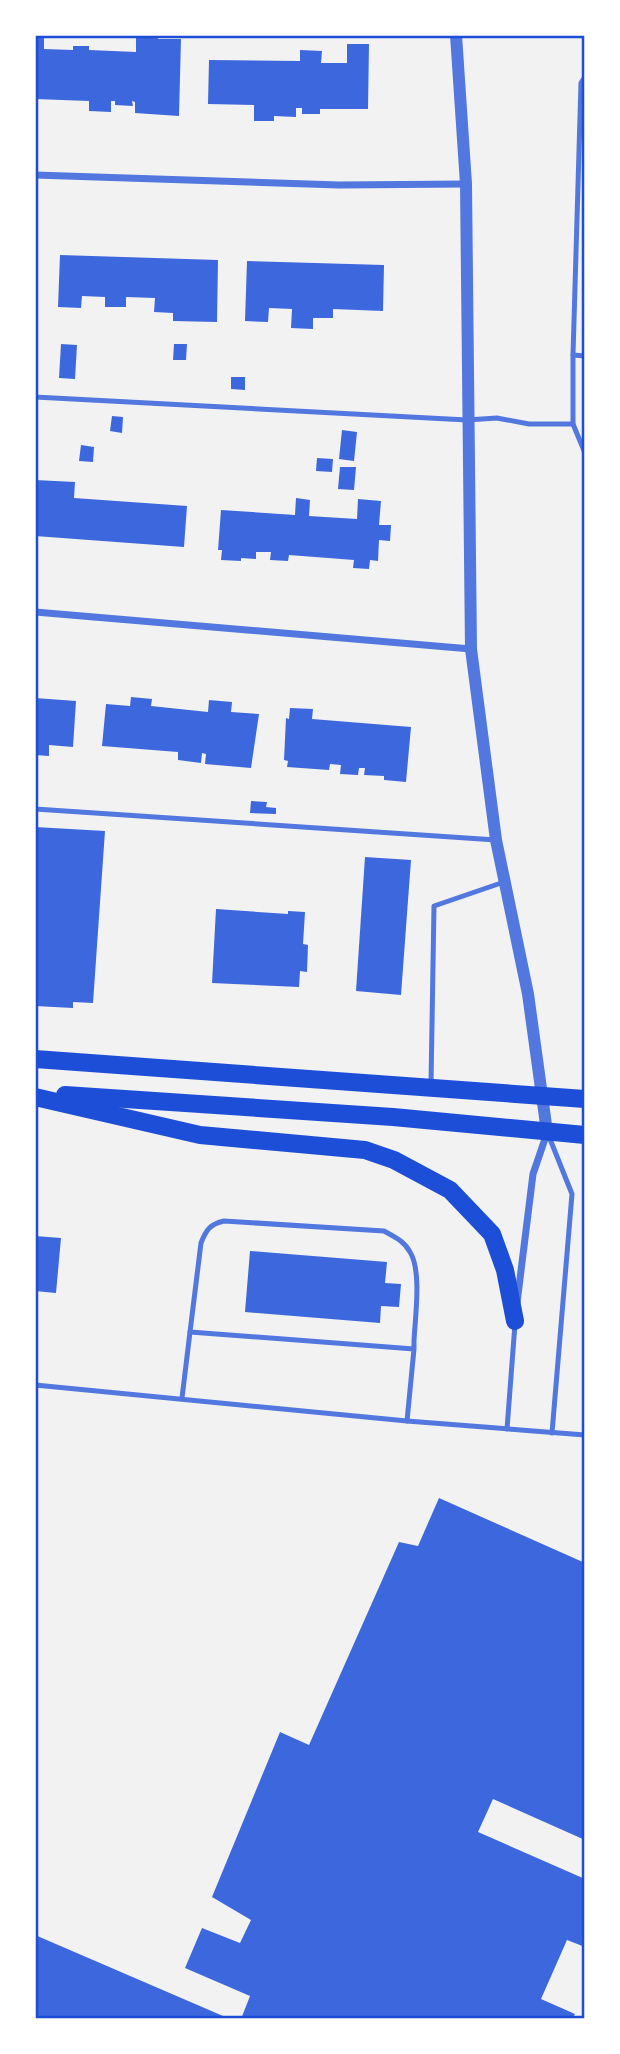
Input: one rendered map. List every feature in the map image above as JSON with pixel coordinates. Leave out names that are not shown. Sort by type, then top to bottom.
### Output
[{"type":"main road","points":[[35,1059],[585,1099]]},
{"type":"main road","points":[[35,1095],[379,1116],[585,1135]]},
{"type":"main road","points":[[35,1095],[200,1135],[365,1150],[394,1160],[450,1190],[492,1234],[505,1270],[515,1321]]},
{"type":"street","points":[[456,35],[466,184],[471,649],[496,840],[522,960],[547,1132],[533,1174],[515,1321]]},
{"type":"street","points":[[35,175],[339,185],[466,184]]},
{"type":"street","points":[[35,612],[471,649]]},
{"type":"lane","points":[[585,77],[581,83],[573,355],[573,424],[585,453]]},
{"type":"lane","points":[[573,355],[585,356]]},
{"type":"lane","points":[[35,397],[467,420],[497,418],[529,424],[573,424]]},
{"type":"lane","points":[[35,809],[496,840]]},
{"type":"lane","points":[[431,1088],[434,906],[504,882]]},
{"type":"lane","points":[[547,1132],[572,1194],[552,1433]]},
{"type":"lane","points":[[182,1398],[201,1242],[209,1227],[224,1220],[384,1231],[400,1240],[411,1253],[416,1266],[414,1349],[407,1421]]},
{"type":"lane","points":[[507,1429],[515,1321]]},
{"type":"lane","points":[[190,1332],[414,1349]]},
{"type":"lane","points":[[35,1385],[407,1421],[585,1435]]},
{"type":"building","points":[[136,35],[181,39],[179,116],[135,113],[135,102],[132,101],[133,106],[115,105],[115,101],[111,101],[111,112],[89,111],[89,101],[35,99],[35,37],[44,37],[44,49],[73,50],[73,46],[89,46],[89,50],[136,52]]},
{"type":"building","points":[[347,44],[369,44],[368,109],[320,109],[320,114],[302,114],[302,108],[296,108],[296,117],[274,116],[274,121],[254,121],[254,105],[208,104],[209,60],[300,61],[300,50],[322,51],[321,63],[347,63]]},
{"type":"building","points":[[60,255],[218,260],[217,322],[173,321],[173,313],[154,312],[155,298],[126,297],[126,307],[105,307],[105,297],[82,296],[81,308],[58,307]]},
{"type":"building","points":[[247,261],[384,265],[383,311],[333,309],[333,318],[313,318],[313,329],[291,328],[292,309],[269,308],[268,322],[245,321]]},
{"type":"building","points":[[61,344],[77,345],[75,379],[59,378]]},
{"type":"building","points":[[174,344],[187,344],[186,360],[173,360]]},
{"type":"building","points":[[231,377],[245,377],[245,390],[231,389]]},
{"type":"building","points":[[112,416],[123,417],[122,433],[110,431]]},
{"type":"building","points":[[342,430],[357,432],[354,461],[339,459]]},
{"type":"building","points":[[81,445],[94,447],[93,462],[79,461]]},
{"type":"building","points":[[317,458],[333,459],[332,472],[316,471]]},
{"type":"building","points":[[340,467],[356,467],[354,490],[338,489]]},
{"type":"building","points":[[35,480],[75,482],[74,498],[187,506],[184,547],[35,536]]},
{"type":"building","points":[[296,498],[310,500],[309,516],[357,519],[358,499],[381,501],[379,525],[391,525],[390,541],[379,540],[378,561],[370,560],[369,569],[353,568],[354,560],[289,555],[288,561],[270,560],[271,552],[256,552],[256,559],[221,560],[222,550],[218,550],[221,510],[295,515]]},
{"type":"building","points":[[131,697],[152,699],[151,706],[208,712],[209,700],[232,702],[231,712],[259,714],[251,768],[205,764],[206,754],[202,753],[201,763],[178,760],[178,752],[102,746],[106,704],[130,706]]},
{"type":"building","points":[[35,698],[76,701],[73,747],[49,745],[49,756],[35,755]]},
{"type":"building","points":[[290,708],[313,709],[312,719],[411,727],[406,782],[384,780],[384,776],[364,775],[365,768],[359,768],[358,775],[340,774],[341,765],[330,764],[329,770],[287,767],[288,761],[284,760],[286,718],[289,719]]},
{"type":"building","points":[[251,801],[267,802],[266,807],[276,808],[276,814],[250,813]]},
{"type":"building","points":[[35,827],[105,831],[93,1003],[73,1002],[73,1008],[35,1006]]},
{"type":"building","points":[[365,857],[411,860],[401,995],[356,991]]},
{"type":"building","points":[[216,909],[288,914],[288,911],[305,912],[303,944],[308,945],[307,972],[300,971],[299,987],[212,983]]},
{"type":"building","points":[[35,1236],[61,1238],[56,1293],[35,1291]]},
{"type":"building","points":[[250,1251],[387,1262],[385,1283],[401,1284],[399,1307],[381,1306],[380,1323],[245,1312]]},
{"type":"building","points":[[439,1498],[585,1563],[585,1840],[493,1799],[478,1832],[585,1879],[585,1947],[567,1940],[541,1999],[575,2014],[572,2019],[241,2019],[250,1996],[185,1968],[202,1928],[240,1943],[251,1920],[212,1897],[280,1732],[309,1745],[399,1542],[418,1546]]},
{"type":"building","points":[[35,1935],[230,2019],[35,2019]]}]
